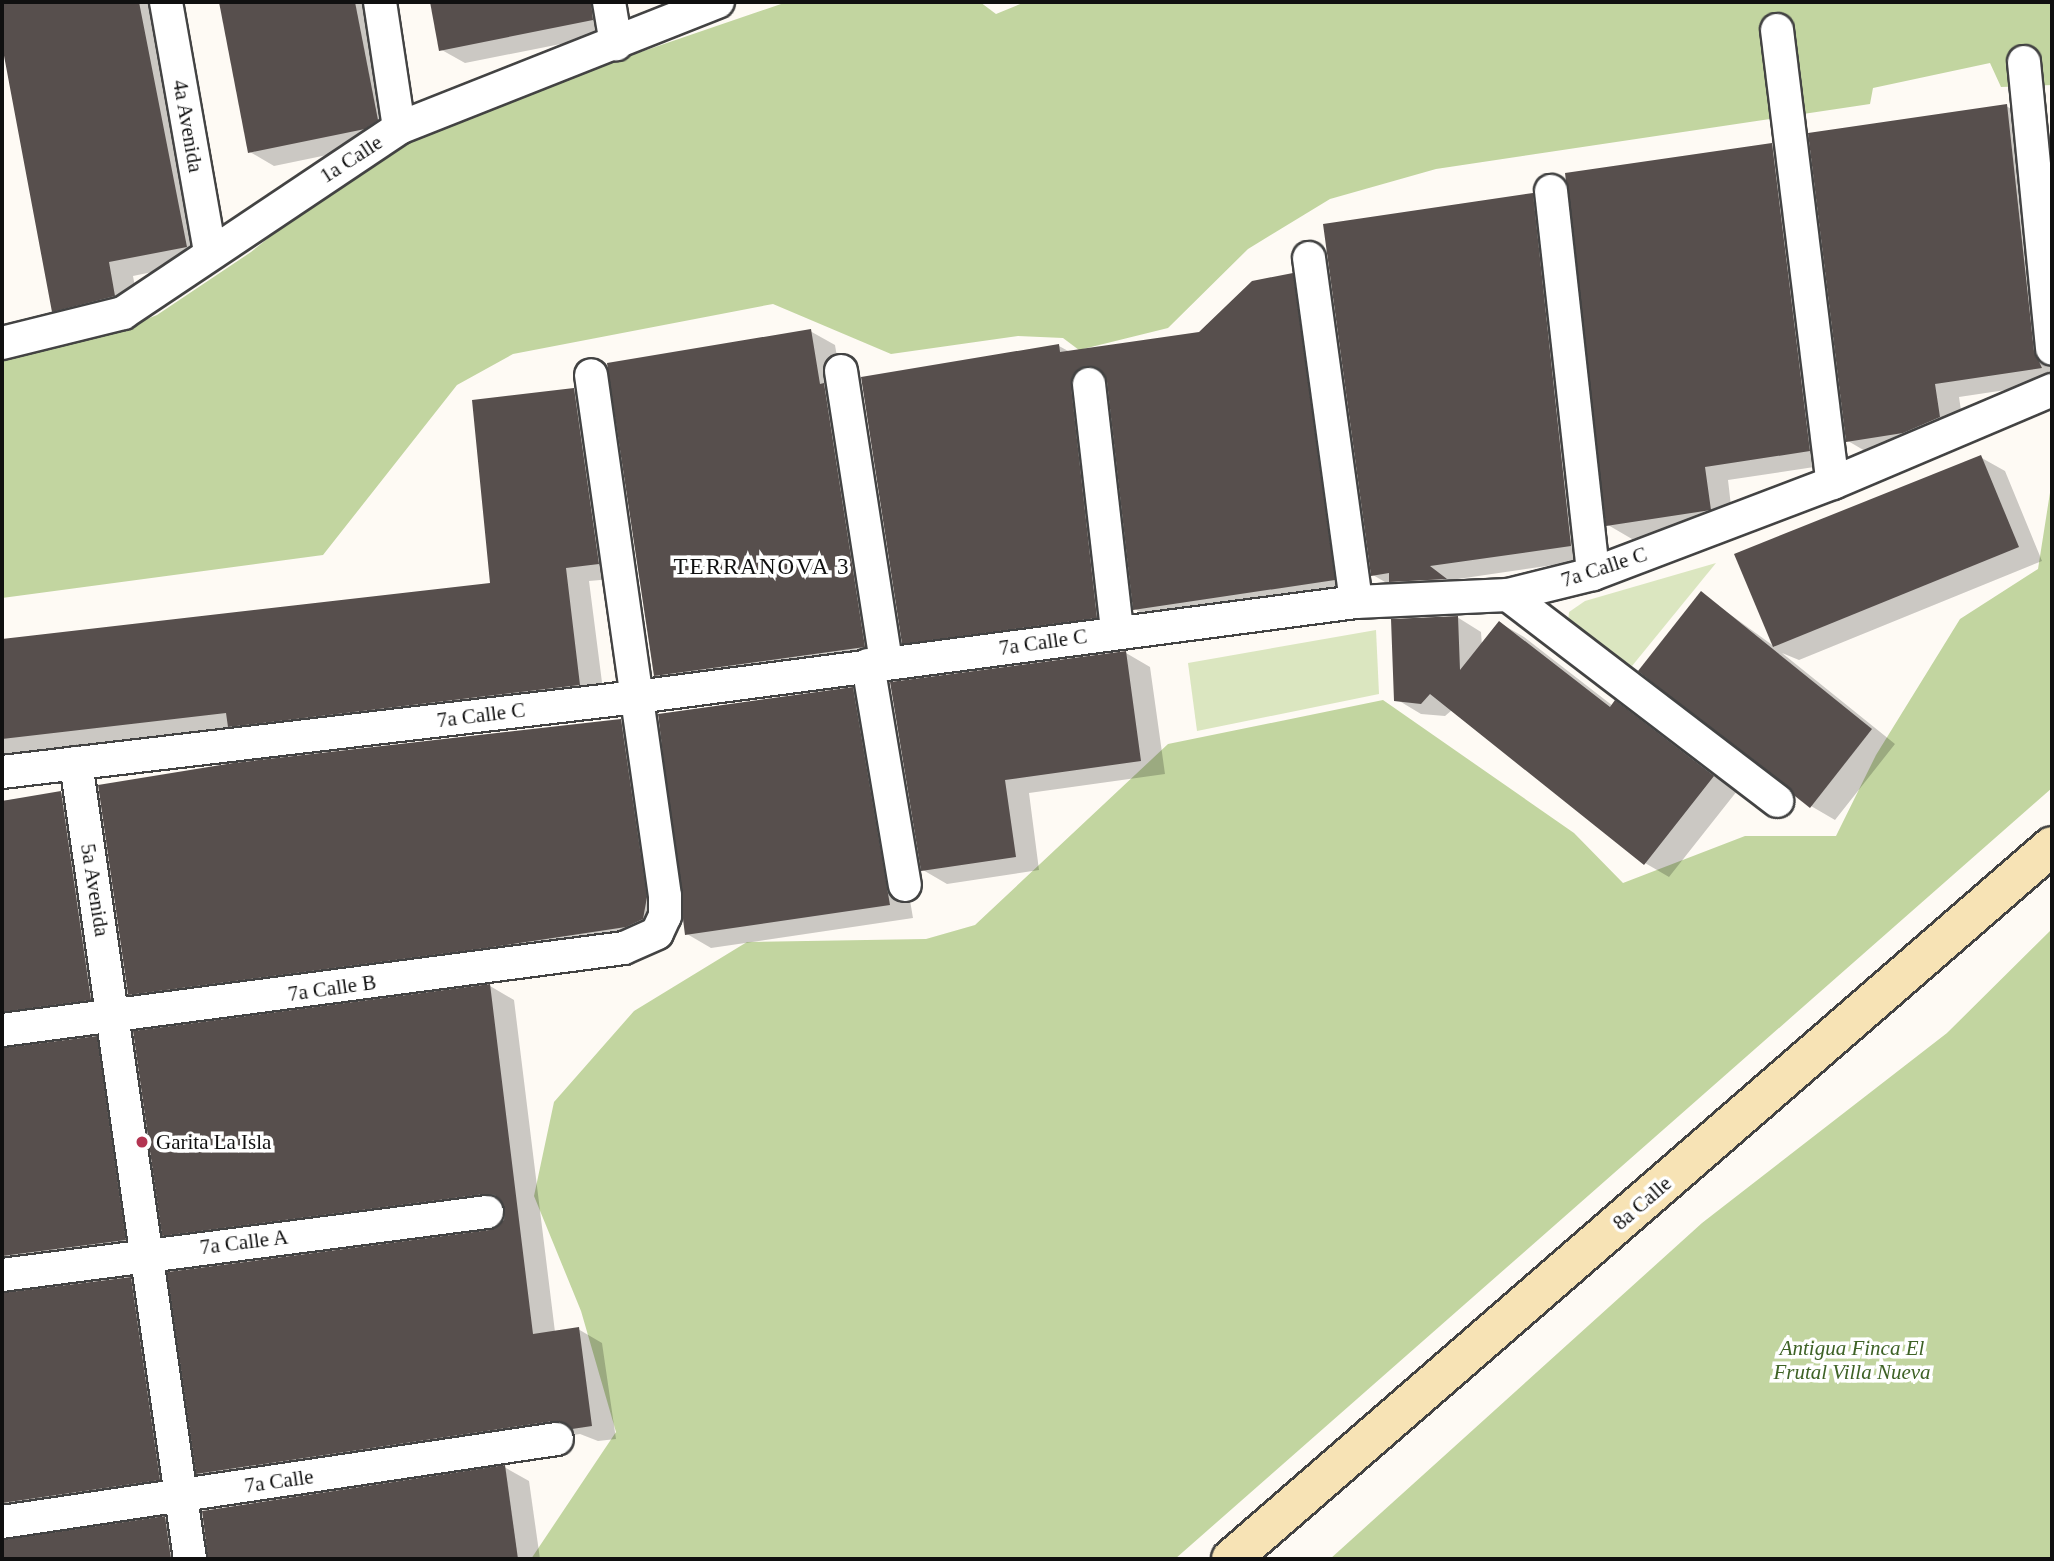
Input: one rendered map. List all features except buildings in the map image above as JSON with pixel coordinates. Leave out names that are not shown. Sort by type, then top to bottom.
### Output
[{"type":"main road","name":"8a Calle","points":[[1231,1559],[2052,846]]},
{"type":"street","name":"4a Avenida","points":[[166,2],[210,251]]},
{"type":"street","points":[[380,2],[399,128]]},
{"type":"street","points":[[609,2],[616,44]]},
{"type":"street","name":"1a Calle","points":[[2,343],[123,313],[210,251],[399,128],[718,2]]},
{"type":"street","points":[[1777,30],[1833,483]]},
{"type":"street","points":[[2024,62],[2052,349]]},
{"type":"street","points":[[1551,191],[1593,574]]},
{"type":"street","points":[[1309,258],[1356,602]]},
{"type":"street","points":[[841,371],[905,885]]},
{"type":"street","points":[[591,375],[636,697]]},
{"type":"street","points":[[1089,384],[1117,631]]},
{"type":"street","name":"7a Calle C","points":[[2,772],[636,697],[1117,631],[1356,602],[1508,595],[1593,574],[1833,483],[2052,390]]},
{"type":"street","points":[[1508,595],[1777,801]]},
{"type":"street","name":"7a Calle B","points":[[2,1030],[115,1018],[624,948],[657,933],[665,916],[665,896],[636,697]]},
{"type":"street","name":"5a Avenida","points":[[76,763],[149,1254],[190,1559]]},
{"type":"street","name":"7a Calle A","points":[[2,1275],[487,1212]]},
{"type":"street","name":"7a Calle","points":[[2,1522],[557,1439]]},
{"type":"green space","points":[[787,2],[980,2],[996,14],[1025,2],[2052,2],[2052,85],[2001,87],[1990,63],[1873,88],[1870,104],[1436,169],[1330,199],[1248,249],[1168,328],[1079,350],[1063,338],[1018,336],[891,354],[773,304],[513,354],[457,385],[323,555],[2,598],[2,355],[102,337],[157,315],[251,252],[378,150],[512,96]]},
{"type":"green space","points":[[2052,480],[2052,788],[1175,1559],[531,1559],[616,1432],[581,1311],[534,1196],[554,1102],[634,1011],[747,942],[926,939],[975,925],[1168,744],[1383,700],[1574,833],[1623,883],[1745,836],[1836,836],[1876,755],[1960,619],[2038,569]]},
{"type":"green space","points":[[1716,563],[1632,666],[1568,623],[1569,612],[1585,601]]},
{"type":"green space","points":[[1376,630],[1379,694],[1197,731],[1188,663]]},
{"type":"green space","name":"Antigua Finca El Frutal Villa Nueva","points":[[2052,929],[2052,1559],[1330,1559],[1702,1223],[1947,1033]]},
{"type":"place","name":"Garita La Isla","points":[[142,1142]]},
{"type":"district","name":"TERRANOVA 3","points":[[762,567]]}]
